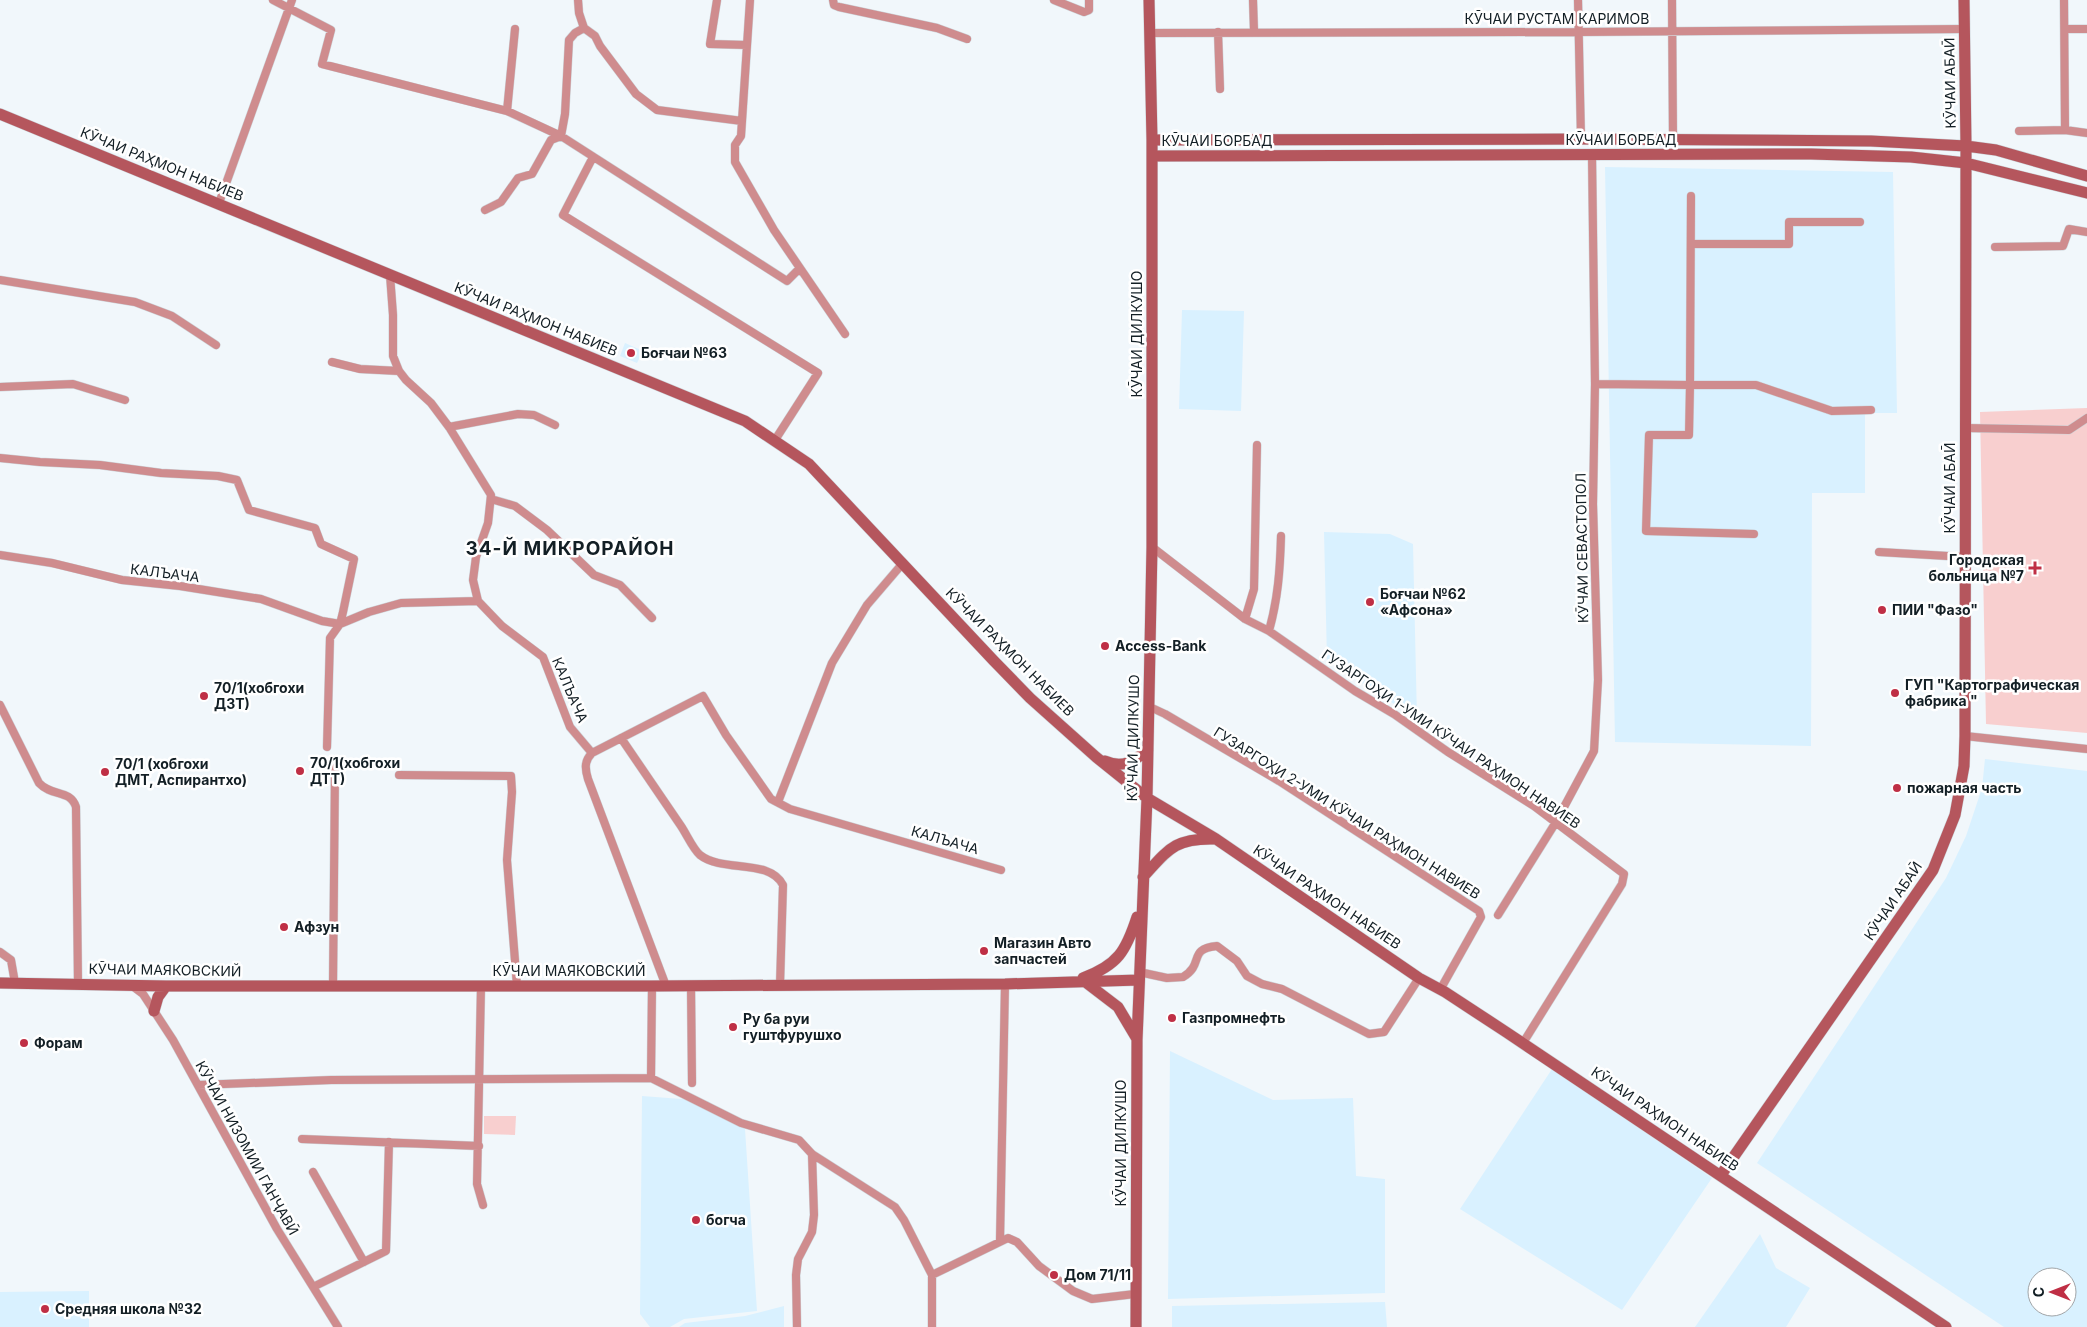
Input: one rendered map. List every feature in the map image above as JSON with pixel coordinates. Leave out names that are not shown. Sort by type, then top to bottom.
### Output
[{"type":"main road","name":"КӮЧАИ ДИЛКУШО","points":[[1136,1327],[1137,1040],[1150,707],[1152,547],[1152,140],[1149,0]]},
{"type":"main road","name":"КӮЧАИ АБАӢ","points":[[1721,1175],[1933,870],[1954,815],[1964,766],[1965,736],[1966,146],[1964,0]]},
{"type":"main road","name":"КӮЧАИ РАҲМОН НАБИЕВ","points":[[0,114],[745,421],[809,464],[1012,680],[1096,757],[1147,798],[1216,839],[1420,978],[1721,1175],[1946,1327]]},
{"type":"main road","name":"КӮЧАИ БОРБАД","points":[[1152,140],[1673,139],[1871,141],[1966,146],[1996,150],[2087,176]]},
{"type":"main road","name":"КӮЧАИ БОРБАД","points":[[1152,156],[1811,154],[1911,157],[1966,163],[2087,193]]},
{"type":"main road","points":[[1096,757],[1114,765],[1125,765],[1136,760],[1148,750]]},
{"type":"main road","points":[[1143,878],[1167,850],[1180,842],[1197,839],[1216,839]]},
{"type":"main road","points":[[1080,981],[1099,972],[1117,959],[1129,943],[1141,904]]},
{"type":"main road","name":"КӮЧАИ МАЯКОВСКИЙ","points":[[0,983],[131,986],[691,986],[1005,984],[1139,976]]},
{"type":"main road","points":[[1080,981],[1118,1007],[1137,1040]]},
{"type":"main road","points":[[154,1011],[158,997],[166,986]]},
{"type":"street","points":[[272,0],[331,30],[322,64],[507,111],[560,136],[787,281],[800,268]]},
{"type":"street","points":[[218,203],[292,0]]},
{"type":"street","points":[[578,0],[579,14],[584,28],[595,36],[600,46],[636,94],[657,110],[742,121]]},
{"type":"street","points":[[717,0],[710,44],[748,44]]},
{"type":"street","points":[[750,0],[741,136],[735,145],[735,162],[774,230],[845,334]]},
{"type":"street","points":[[833,0],[834,4],[839,7],[937,28],[967,39]]},
{"type":"street","points":[[1054,0],[1084,12],[1089,10],[1089,0]]},
{"type":"street","points":[[1253,0],[1254,31]]},
{"type":"street","points":[[1578,0],[1581,139]]},
{"type":"street","points":[[1672,0],[1673,139]]},
{"type":"street","points":[[2064,0],[2065,130]]},
{"type":"street","points":[[560,136],[565,114],[569,40],[574,33],[584,28]]},
{"type":"street","name":"КӮЧАИ РУСТАМ КАРИМОВ","points":[[1150,32],[1579,32],[1964,29]]},
{"type":"street","points":[[2065,29],[2087,29]]},
{"type":"street","points":[[507,111],[515,30]]},
{"type":"street","points":[[1218,32],[1220,89]]},
{"type":"street","points":[[2019,131],[2065,130],[2087,132]]},
{"type":"street","points":[[485,210],[501,202],[518,178],[532,174],[551,140],[560,136]]},
{"type":"street","name":"КӮЧАИ СЕВАСТОПОЛ","points":[[1498,915],[1556,822],[1594,751],[1598,680],[1593,504],[1595,384],[1592,155]]},
{"type":"street","points":[[593,157],[563,215],[818,373],[775,440]]},
{"type":"street","points":[[1691,196],[1689,435],[1649,435],[1646,531],[1754,534]]},
{"type":"street","points":[[1691,244],[1789,244],[1789,222],[1860,222]]},
{"type":"street","points":[[1995,247],[2063,246],[2069,229],[2087,232]]},
{"type":"street","points":[[340,624],[369,612],[400,603],[478,602],[473,580],[476,556],[488,523],[491,495],[449,427],[431,403],[399,371],[393,356],[393,315],[390,275]]},
{"type":"street","points":[[0,280],[135,302],[172,316],[216,345]]},
{"type":"street","points":[[332,362],[360,368],[399,371]]},
{"type":"street","points":[[0,387],[73,384],[125,400]]},
{"type":"street","points":[[1595,384],[1756,385],[1832,411],[1871,410]]},
{"type":"street","points":[[449,427],[518,414],[534,415],[555,425]]},
{"type":"street","points":[[1965,428],[2070,430],[2087,418]]},
{"type":"street","points":[[1245,618],[1254,589],[1257,445]]},
{"type":"street","points":[[0,458],[100,465],[161,473],[218,476],[237,480],[249,510],[315,528],[321,544],[354,558],[340,624],[330,638],[327,747]]},
{"type":"street","points":[[491,499],[515,506],[547,530],[594,575],[620,585],[652,618]]},
{"type":"street","points":[[1268,631],[1279,590],[1281,536]]},
{"type":"street","name":"ГУЗАРГОҲИ 1-УМИ КӮЧАИ РАҲМОН НАВИЕВ","points":[[1152,547],[1245,618],[1268,631],[1355,691],[1394,714],[1412,728],[1556,822],[1624,874],[1622,884],[1522,1043]]},
{"type":"street","points":[[1879,552],[1965,558]]},
{"type":"street","name":"КАЛЪАЧА","points":[[0,555],[52,563],[122,580],[262,599],[322,621],[340,624]]},
{"type":"street","points":[[778,802],[832,663],[868,605],[903,563]]},
{"type":"street","name":"КАЛЪАЧА","points":[[478,602],[502,626],[543,656],[570,727],[592,753],[702,696],[751,773],[771,799],[790,809],[1001,870]]},
{"type":"street","points":[[0,706],[39,783],[45,790],[68,795],[74,800],[76,807],[78,984]]},
{"type":"street","name":"ГУЗАРГОҲИ 2-УМИ КӮЧАИ РАҲМОН НАВИЕВ","points":[[1150,707],[1279,781],[1479,911],[1481,917],[1440,990]]},
{"type":"street","points":[[1965,736],[2087,749]]},
{"type":"street","points":[[621,738],[700,855],[724,865],[742,865],[775,874],[780,879],[783,885],[780,985]]},
{"type":"street","points":[[592,753],[588,758],[585,768],[588,779],[666,986]]},
{"type":"street","points":[[333,986],[335,768]]},
{"type":"street","points":[[400,775],[511,776],[512,792],[507,860],[517,986]]},
{"type":"street","points":[[1139,976],[1183,977],[1195,966],[1199,952],[1205,947],[1217,946],[1237,961],[1247,976],[1262,984],[1282,988],[1369,1034],[1384,1032],[1420,978]]},
{"type":"street","points":[[0,952],[11,960],[15,984]]},
{"type":"street","points":[[1000,1241],[1005,984]]},
{"type":"street","name":"КӮЧАИ НИЗОМИИ ГАНҶАВӢ","points":[[131,986],[143,994],[173,1040],[277,1229],[338,1327]]},
{"type":"street","points":[[481,986],[477,1184],[483,1205]]},
{"type":"street","points":[[650,1078],[652,986]]},
{"type":"street","points":[[691,986],[692,1083]]},
{"type":"street","points":[[198,1086],[331,1080],[650,1078],[741,1123],[799,1140],[812,1154],[894,1207],[904,1220],[932,1274],[932,1327]]},
{"type":"street","points":[[302,1139],[479,1146]]},
{"type":"street","points":[[313,1287],[386,1251],[389,1142]]},
{"type":"street","points":[[797,1327],[796,1274],[798,1259],[812,1232],[814,1215],[812,1154]]},
{"type":"street","points":[[313,1172],[364,1262]]},
{"type":"street","points":[[932,1274],[1008,1238],[1017,1242],[1039,1266],[1073,1291],[1092,1299],[1135,1294]]},
{"type":"shaded area","points":[[1605,167],[1893,172],[1897,413],[1865,413],[1865,493],[1812,493],[1811,746],[1615,742]]},
{"type":"shaded area","points":[[1182,310],[1244,311],[1241,411],[1179,409]]},
{"type":"shaded area","name":"Боғчаи №63","points":[[625,343],[643,351],[637,363],[620,356]]},
{"type":"shaded area","name":"Городская больница №7","points":[[2087,408],[2087,733],[1986,724],[1980,412]]},
{"type":"shaded area","name":"Боғчаи №62 «Афсона»","points":[[1324,532],[1390,534],[1413,544],[1417,719],[1327,660]]},
{"type":"shaded area","points":[[1985,759],[2087,771],[2087,1327],[2004,1327],[1757,1163],[1946,878],[1966,836],[1982,788]]},
{"type":"shaded area","points":[[1170,1051],[1273,1100],[1353,1098],[1356,1176],[1385,1179],[1385,1293],[1168,1299]]},
{"type":"shaded area","points":[[1552,1069],[1712,1178],[1622,1310],[1460,1209]]},
{"type":"shaded area","name":"богча","points":[[642,1096],[708,1101],[745,1129],[757,1311],[684,1319],[670,1327],[650,1327],[640,1314]]},
{"type":"shaded area","points":[[484,1116],[516,1116],[515,1135],[484,1134]]},
{"type":"shaded area","points":[[1760,1234],[1776,1268],[1810,1288],[1786,1327],[1695,1327]]},
{"type":"shaded area","name":"Средняя школа №32","points":[[89,1291],[89,1327],[0,1327],[0,1292]]},
{"type":"shaded area","points":[[1385,1302],[1387,1327],[1172,1327],[1172,1306]]},
{"type":"shaded area","points":[[784,1306],[784,1327],[679,1327],[685,1323],[745,1316]]},
{"type":"place","name":"Боғчаи №63","points":[[631,353]]},
{"type":"place","name":"Городская больница №7","points":[[2035,568]]},
{"type":"place","name":"Боғчаи №62 «Афсона»","points":[[1370,602]]},
{"type":"place","name":"ПИИ \"Фазо\"","points":[[1882,610]]},
{"type":"place","name":"Access-Bank","points":[[1105,646]]},
{"type":"place","name":"ГУП \"Картографическая фабрика \"","points":[[1895,693]]},
{"type":"place","name":"70/1(хобгохи ДЗТ)","points":[[204,696]]},
{"type":"place","name":"70/1(хобгохи ДТТ)","points":[[300,771]]},
{"type":"place","name":"70/1 (хобгохи ДМТ, Аспирантхо)","points":[[105,772]]},
{"type":"place","name":"пожарная часть","points":[[1897,788]]},
{"type":"place","name":"Афзун","points":[[284,927]]},
{"type":"place","name":"Магазин Авто запчастей","points":[[984,951]]},
{"type":"place","name":"Газпромнефть","points":[[1172,1018]]},
{"type":"place","name":"Ру ба руи гуштфурушхо","points":[[733,1027]]},
{"type":"place","name":"Форам","points":[[24,1043]]},
{"type":"place","name":"богча","points":[[696,1220]]},
{"type":"place","name":"Дом 71/11","points":[[1054,1275]]},
{"type":"place","name":"Средняя школа №32","points":[[45,1309]]},
{"type":"district","name":"34-Й МИКРОРАЙОН","points":[[570,548]]}]
